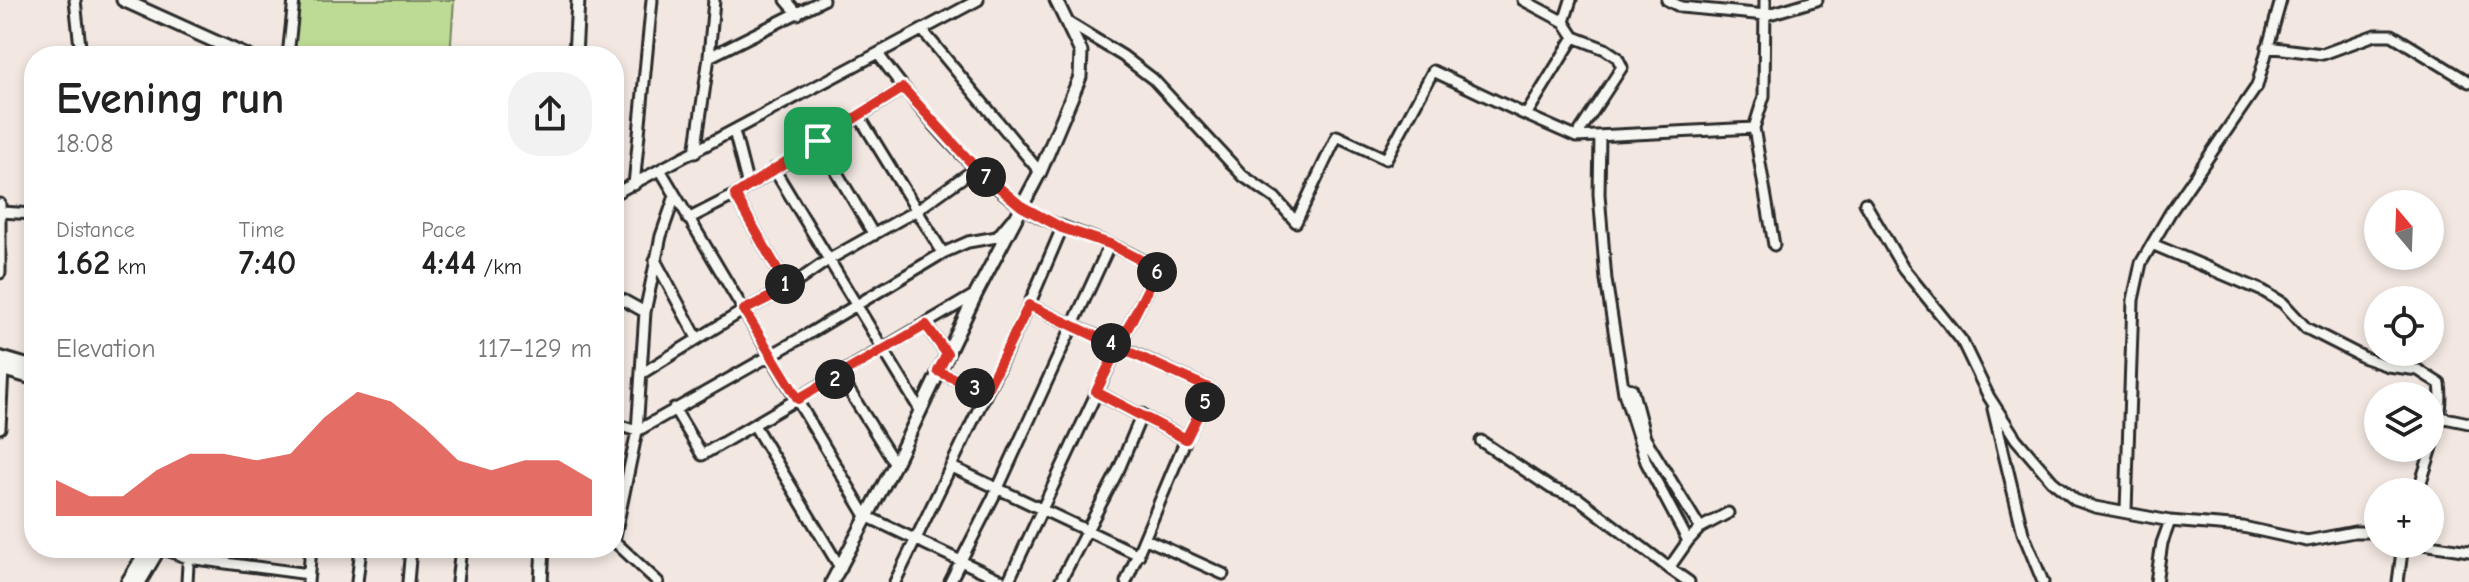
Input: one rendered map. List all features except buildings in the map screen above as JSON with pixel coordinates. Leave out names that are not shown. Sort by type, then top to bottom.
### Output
[{"type":"highway","points":[[1,365],[24,367]]},
{"type":"highway","points":[[1,365],[24,374]]},
{"type":"highway","points":[[128,582],[143,558]]},
{"type":"highway","points":[[139,582],[154,558]]},
{"type":"main road","points":[[123,0],[225,46]]},
{"type":"main road","points":[[576,46],[578,0]]},
{"type":"main road","points":[[832,582],[895,464],[976,294],[1040,172],[1080,77],[1081,52],[1056,0]]},
{"type":"main road","points":[[541,582],[542,558]]},
{"type":"street","points":[[75,0],[80,46]]},
{"type":"street","points":[[289,46],[294,0]]},
{"type":"street","points":[[634,185],[652,0]]},
{"type":"street","points":[[695,153],[714,0]]},
{"type":"street","points":[[786,0],[798,14]]},
{"type":"street","points":[[709,57],[823,0]]},
{"type":"street","points":[[624,190],[978,0]]},
{"type":"street","points":[[1523,0],[1564,22],[1574,37],[1617,57],[1622,67],[1576,137]]},
{"type":"street","points":[[1564,22],[1571,0]]},
{"type":"street","points":[[1667,0],[1681,7],[1766,15],[1817,0]]},
{"type":"street","points":[[1765,0],[1764,96],[1754,128],[1774,245]]},
{"type":"street","points":[[2126,511],[2133,300],[2141,263],[2170,213],[2257,86],[2281,0]]},
{"type":"street","points":[[1069,23],[1123,56],[1153,79],[1243,176],[1275,198],[1296,222],[1337,136],[1386,159],[1433,71],[1576,137],[1754,128]]},
{"type":"street","points":[[923,31],[1040,172]]},
{"type":"street","points":[[2267,47],[2323,54],[2375,35],[2392,35],[2469,82]]},
{"type":"street","points":[[1526,115],[1574,37]]},
{"type":"street","points":[[661,171],[866,516],[1007,582],[1158,269],[1110,244],[1062,228],[1021,206],[976,168],[903,88],[878,54]]},
{"type":"street","points":[[688,219],[735,195],[903,88]]},
{"type":"street","points":[[859,116],[943,253]]},
{"type":"street","points":[[734,131],[748,186]]},
{"type":"street","points":[[1600,136],[1599,194],[1606,280],[1623,387],[1646,462],[1688,541]]},
{"type":"street","points":[[818,141],[874,235]]},
{"type":"street","points":[[641,374],[744,310],[788,288],[828,260],[917,210],[976,168]]},
{"type":"street","points":[[774,169],[920,410]]},
{"type":"street","points":[[735,195],[788,288]]},
{"type":"street","points":[[624,493],[637,431],[645,312],[655,260],[675,196]]},
{"type":"street","points":[[1865,203],[1903,268],[1962,341],[1989,397],[2016,439],[2052,481],[2075,500],[2095,507],[2170,521],[2243,527],[2307,541],[2364,532]]},
{"type":"street","points":[[0,204],[0,273]]},
{"type":"street","points":[[624,427],[637,431],[943,253],[968,242],[997,237],[1021,206]]},
{"type":"street","points":[[1,212],[24,213]]},
{"type":"street","points":[[895,582],[1029,305],[1062,228]]},
{"type":"street","points":[[950,582],[998,488],[1110,244]]},
{"type":"street","points":[[2152,244],[2263,291],[2283,303],[2306,328],[2365,358],[2388,366],[2418,370],[2437,382]]},
{"type":"street","points":[[655,260],[697,338]]},
{"type":"street","points":[[674,408],[702,455],[976,294]]},
{"type":"street","points":[[624,300],[645,312]]},
{"type":"street","points":[[1029,305],[1211,389],[1186,439],[1126,582]]},
{"type":"street","points":[[926,325],[947,354]]},
{"type":"street","points":[[0,428],[1,365]]},
{"type":"street","points":[[938,371],[985,393]]},
{"type":"street","points":[[840,376],[895,464]]},
{"type":"street","points":[[1623,387],[1632,389],[1645,438],[1700,528]]},
{"type":"street","points":[[1096,392],[1186,439]]},
{"type":"street","points":[[1989,397],[2004,447],[2023,533],[2043,582]]},
{"type":"street","points":[[1060,582],[1119,469],[1142,414]]},
{"type":"street","points":[[2444,418],[2469,423]]},
{"type":"street","points":[[754,425],[841,569]]},
{"type":"street","points":[[1481,441],[1551,488],[1579,499],[1689,582]]},
{"type":"street","points":[[952,467],[1139,555]]},
{"type":"street","points":[[1669,568],[1700,528],[1728,513]]},
{"type":"street","points":[[2156,582],[2162,543],[2170,521]]},
{"type":"street","points":[[1146,539],[1223,574]]},
{"type":"street","points":[[2444,547],[2469,551]]},
{"type":"street","points":[[624,550],[658,582]]},
{"type":"street","points":[[187,582],[189,558]]},
{"type":"street","points":[[213,558],[308,578],[310,558]]},
{"type":"street","points":[[357,582],[360,558]]},
{"type":"street","points":[[408,582],[410,558]]},
{"type":"street","points":[[457,582],[460,558]]},
{"type":"street","points":[[2398,582],[2401,558]]},
{"type":"green space","points":[[298,0],[454,0],[451,46],[293,46]]},
{"type":"route","points":[[818,141],[735,195],[788,288],[744,310],[798,399],[926,325],[947,354],[938,371],[985,393],[1029,305],[1118,347],[1096,392],[1186,439],[1211,389],[1118,347],[1158,269],[1110,244],[1062,228],[1021,206],[976,168],[903,88],[818,141]]}]
